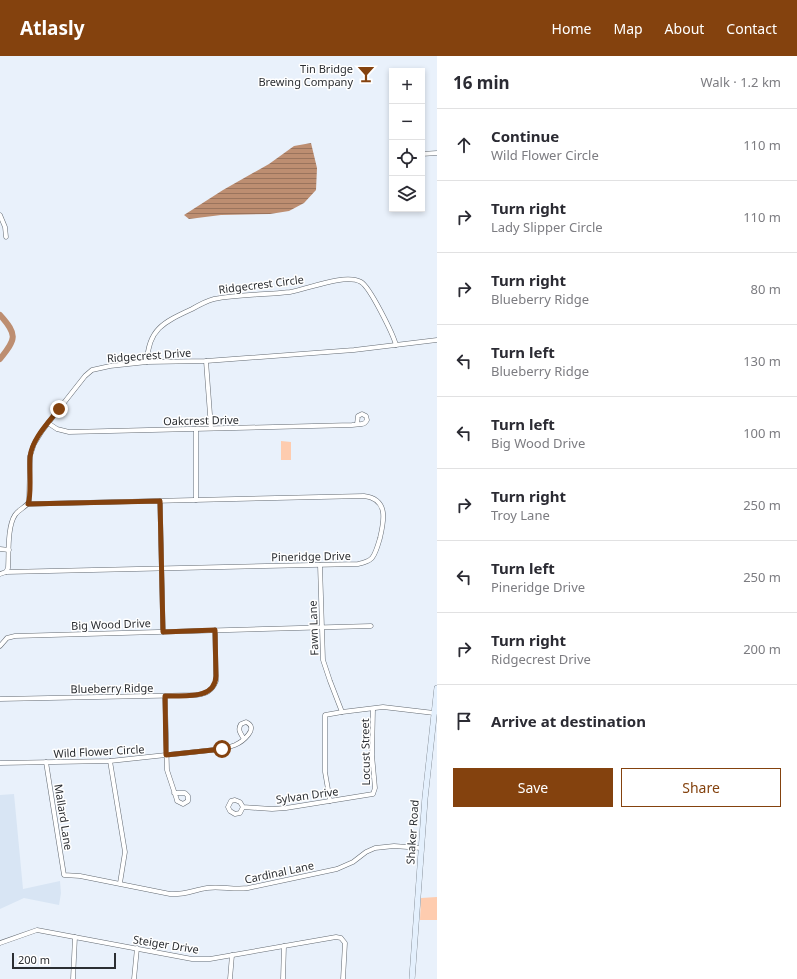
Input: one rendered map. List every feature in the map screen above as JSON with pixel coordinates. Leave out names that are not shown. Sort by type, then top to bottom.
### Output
[{"type":"street","points":[[425,154],[437,154]]},
{"type":"street","points":[[0,215],[5,227],[6,237]]},
{"type":"street","name":"Ridgecrest Circle","points":[[147,362],[149,344],[152,336],[160,327],[171,318],[204,303],[224,298],[291,292],[344,279],[355,280],[364,284],[378,306],[396,345]]},
{"type":"street","name":"Ridgecrest Drive","points":[[28,504],[30,495],[30,456],[34,444],[48,423],[85,376],[92,370],[110,366],[147,362],[206,361],[354,350],[437,340]]},
{"type":"street","points":[[206,361],[211,428]]},
{"type":"street","name":"Oakcrest Drive","points":[[48,423],[57,429],[69,432],[356,424]]},
{"type":"street","points":[[196,429],[196,500]]},
{"type":"street","name":"Pineridge Drive","points":[[0,574],[6,572],[358,564],[367,562],[372,558],[376,551],[384,519],[382,510],[376,501],[370,497],[364,496],[28,504]]},
{"type":"street","points":[[160,501],[163,632]]},
{"type":"street","points":[[6,572],[8,568],[11,525],[14,516],[19,510],[28,504]]},
{"type":"street","points":[[0,549],[9,550]]},
{"type":"street","name":"Fawn Lane","points":[[320,565],[324,660],[342,712]]},
{"type":"street","name":"Big Wood Drive","points":[[0,646],[7,638],[15,636],[371,626]]},
{"type":"street","name":"Blueberry Ridge","points":[[0,699],[165,696],[206,693],[213,688],[216,681],[215,630]]},
{"type":"street","name":"Shaker Road","points":[[412,979],[424,798],[437,688]]},
{"type":"street","points":[[165,696],[167,770],[174,792]]},
{"type":"street","points":[[330,801],[325,767],[325,715],[384,707],[434,713]]},
{"type":"street","name":"Locust Street","points":[[373,709],[372,755],[375,788],[373,794]]},
{"type":"street","name":"Wild Flower Circle","points":[[0,763],[110,761],[226,748],[235,745],[244,739]]},
{"type":"street","points":[[110,761],[125,852],[120,884]]},
{"type":"street","name":"Mallard Lane","points":[[46,762],[64,875]]},
{"type":"street","name":"Sylvan Drive","points":[[243,807],[282,809],[373,794]]},
{"type":"street","name":"Cardinal Lane","points":[[64,875],[80,876],[170,894],[181,894],[208,888],[240,889],[337,869],[353,862],[366,852],[376,848],[394,846],[421,848]]},
{"type":"street","name":"Steiger Drive","points":[[0,943],[37,930],[192,959],[210,959],[332,938],[341,938],[345,943],[343,979]]},
{"type":"street","points":[[73,979],[75,937]]},
{"type":"street","points":[[283,979],[284,946]]},
{"type":"street","points":[[134,979],[137,948]]},
{"type":"street","points":[[230,979],[232,955]]},
{"type":"shaded area","points":[[311,143],[317,168],[316,190],[304,203],[289,211],[270,214],[221,215],[189,219],[184,215],[223,190],[269,164],[294,146]]},
{"type":"shaded area","points":[[281,441],[291,442],[291,460],[281,460]]},
{"type":"shaded area","points":[[14,794],[23,889],[60,881],[61,893],[59,905],[24,898],[0,909],[0,795]]},
{"type":"shaded area","points":[[437,897],[437,920],[420,920],[421,898]]},
{"type":"waterway","points":[[0,315],[10,328],[13,337],[12,342],[0,359]]},
{"type":"place","name":"Tin Bridge Brewing Company","points":[[366,74]]},
{"type":"route","points":[[59,409],[37,438],[33,446],[30,456],[30,495],[28,504],[160,501],[163,632],[215,630],[216,681],[213,688],[206,693],[196,695],[165,696],[166,755],[222,749]]}]
